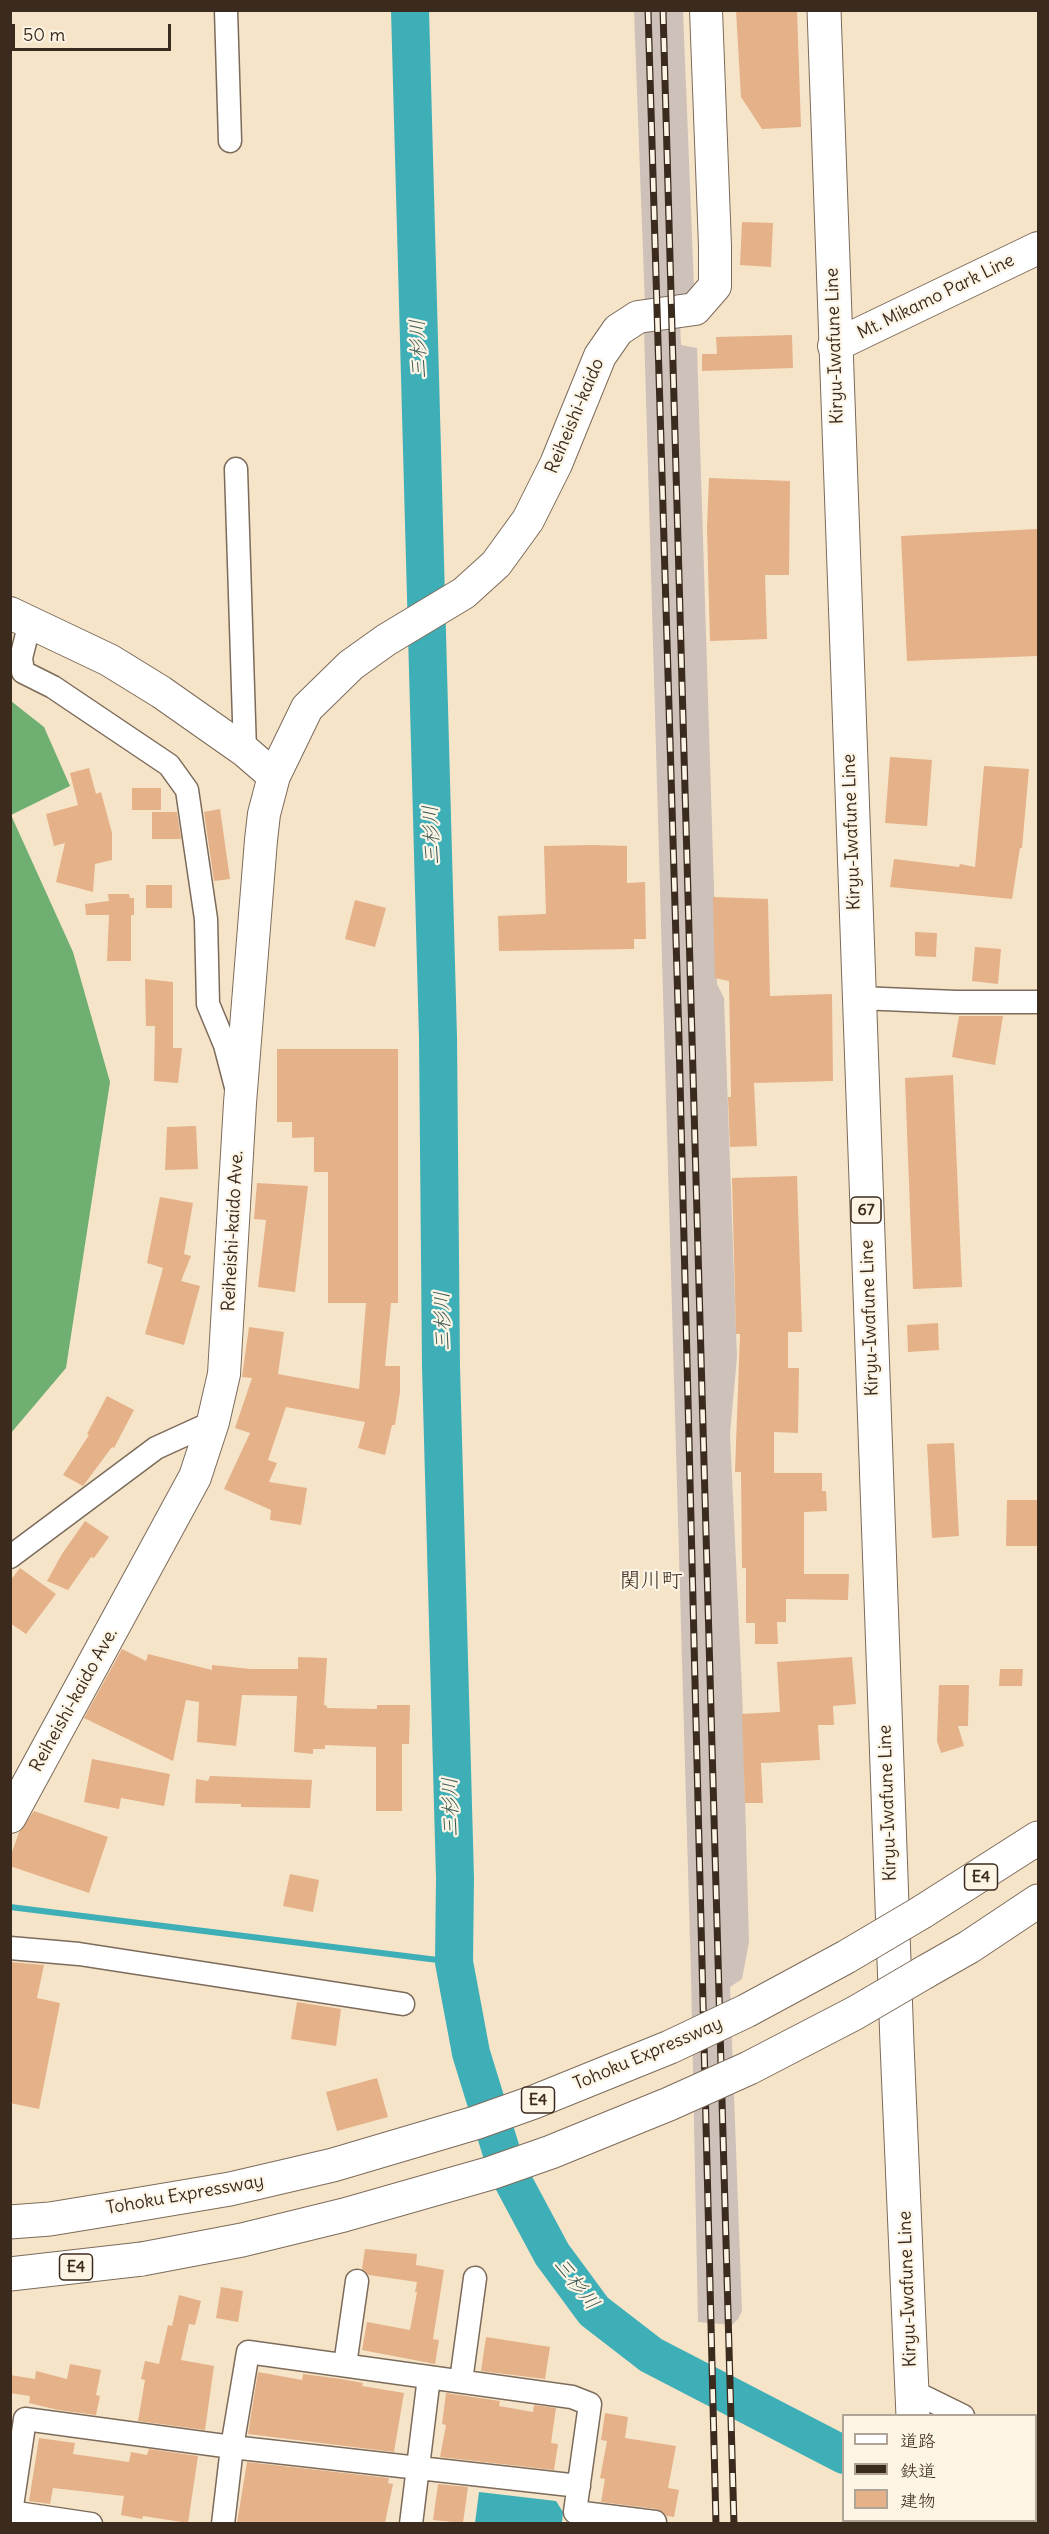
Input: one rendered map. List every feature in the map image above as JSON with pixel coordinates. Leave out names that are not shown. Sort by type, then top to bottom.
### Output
[{"type":"main road","name":"Kiryu-Iwafune Line","points":[[824,10],[834,346],[913,2405]]},
{"type":"main road","name":"Tohoku Expressway","points":[[10,2222],[123,2207],[230,2189],[333,2165],[485,2120],[670,2047],[737,2016],[846,1957],[954,1894],[1038,1838]]},
{"type":"main road","name":"E4","points":[[10,2274],[142,2259],[242,2240],[344,2215],[491,2173],[551,2152],[669,2104],[748,2068],[855,2013],[969,1947],[1038,1901]]},
{"type":"street","points":[[226,10],[230,141]]},
{"type":"street","name":"Reiheishi-kaido","points":[[386,640],[464,593],[496,564],[528,519],[556,464],[600,356],[618,330],[638,317],[695,309],[715,286],[706,10]]},
{"type":"street","name":"Mt. Mikamo Park Line","points":[[834,346],[1038,248]]},
{"type":"street","points":[[236,469],[245,751]]},
{"type":"street","points":[[240,1103],[225,1045],[208,1004],[206,919],[187,790],[169,765],[52,687],[24,672],[21,658],[20,618],[109,660],[161,692],[245,751],[274,776]]},
{"type":"street","name":"Reiheishi-kaido Ave.","points":[[10,1817],[195,1477],[213,1422],[224,1374],[240,1103],[264,814],[274,776],[307,708],[351,665],[386,640]]},
{"type":"street","points":[[859,998],[956,1002],[1038,1002]]},
{"type":"street","points":[[10,1557],[156,1448],[213,1422]]},
{"type":"street","points":[[10,1948],[79,1954],[403,2004]]},
{"type":"street","points":[[461,2381],[475,2278]]},
{"type":"street","points":[[345,2365],[357,2281]]},
{"type":"street","points":[[223,2523],[232,2447],[248,2352],[572,2397],[590,2404],[575,2512],[655,2522]]},
{"type":"street","points":[[411,2523],[429,2377]]},
{"type":"street","points":[[913,2405],[958,2414]]},
{"type":"street","points":[[91,2523],[11,2512],[25,2419],[232,2447],[579,2486]]},
{"type":"shaded area","points":[[634,11],[683,11],[694,286],[688,295],[645,306]]},
{"type":"shaded area","points":[[680,322],[681,345],[697,348],[717,984],[724,998],[737,1357],[730,1434],[742,1689],[749,1942],[742,1979],[730,1987],[742,2311],[732,2325],[698,2322],[691,1975],[644,329]]},
{"type":"green space","points":[[11,701],[44,727],[70,786],[11,815]]},
{"type":"green space","points":[[11,815],[73,952],[110,1082],[66,1368],[11,1433]]},
{"type":"water","points":[[479,2492],[556,2501],[563,2512],[562,2523],[475,2523]]},
{"type":"building","points":[[736,10],[797,10],[801,127],[762,129],[741,97]]},
{"type":"building","points":[[742,222],[773,223],[771,267],[740,265]]},
{"type":"building","points":[[792,335],[793,368],[702,371],[702,354],[717,354],[716,337]]},
{"type":"building","points":[[709,478],[790,481],[789,575],[765,575],[767,639],[710,641],[707,528]]},
{"type":"building","points":[[1038,529],[1038,656],[907,661],[901,536]]},
{"type":"building","points":[[890,757],[932,760],[927,826],[885,823]]},
{"type":"building","points":[[984,766],[1029,769],[1022,848],[1020,848],[1012,899],[890,887],[894,859],[975,867]]},
{"type":"building","points":[[89,768],[96,794],[101,792],[112,833],[112,860],[95,864],[93,892],[56,882],[65,843],[54,846],[46,814],[78,805],[70,773]]},
{"type":"building","points":[[132,788],[161,788],[161,810],[132,810]]},
{"type":"building","points":[[220,809],[230,879],[214,881],[204,812]]},
{"type":"building","points":[[152,812],[177,812],[181,839],[152,839]]},
{"type":"building","points":[[544,846],[627,846],[627,883],[645,882],[646,939],[634,939],[634,949],[499,951],[498,916],[546,914]]},
{"type":"building","points":[[146,885],[172,885],[172,908],[146,908]]},
{"type":"building","points":[[108,894],[129,894],[130,898],[134,898],[134,915],[131,915],[131,961],[107,961],[109,915],[86,915],[85,904],[109,901]]},
{"type":"building","points":[[713,897],[768,899],[770,996],[832,994],[833,1081],[754,1083],[757,1146],[730,1147],[729,981],[715,978]]},
{"type":"building","points":[[355,900],[386,908],[375,947],[345,939]]},
{"type":"building","points":[[915,932],[937,933],[936,957],[915,956]]},
{"type":"building","points":[[975,947],[1001,949],[998,984],[972,981]]},
{"type":"building","points":[[145,979],[173,982],[173,1048],[182,1048],[178,1083],[154,1081],[155,1026],[146,1026]]},
{"type":"building","points":[[959,1016],[1003,1016],[995,1065],[952,1057]]},
{"type":"building","points":[[277,1049],[398,1049],[398,1303],[391,1303],[385,1366],[400,1366],[400,1392],[395,1425],[392,1425],[385,1455],[358,1448],[365,1422],[286,1407],[268,1460],[277,1463],[269,1482],[307,1488],[301,1525],[270,1520],[271,1510],[224,1489],[250,1433],[235,1428],[252,1378],[242,1377],[249,1327],[284,1332],[278,1374],[359,1389],[366,1303],[328,1303],[328,1172],[314,1172],[314,1137],[292,1138],[292,1122],[277,1122]]},
{"type":"building","points":[[953,1075],[962,1287],[913,1289],[905,1078]]},
{"type":"building","points":[[196,1126],[198,1169],[165,1170],[167,1127]]},
{"type":"building","points":[[797,1176],[802,1332],[788,1332],[788,1368],[799,1368],[798,1433],[774,1432],[774,1473],[822,1473],[822,1491],[826,1491],[827,1511],[804,1512],[804,1574],[849,1574],[848,1600],[786,1599],[786,1622],[777,1622],[778,1644],[755,1644],[755,1623],[746,1623],[746,1568],[742,1568],[741,1472],[735,1472],[740,1334],[736,1334],[732,1178]]},
{"type":"building","points":[[257,1183],[308,1186],[295,1292],[258,1287],[266,1220],[254,1219]]},
{"type":"building","points":[[160,1197],[193,1203],[184,1254],[191,1256],[181,1281],[200,1286],[184,1345],[145,1334],[163,1268],[147,1263]]},
{"type":"building","points":[[938,1323],[939,1350],[908,1352],[907,1325]]},
{"type":"building","points":[[107,1396],[134,1410],[114,1448],[112,1447],[83,1486],[63,1475],[89,1435],[87,1434]]},
{"type":"building","points":[[954,1443],[959,1536],[932,1538],[927,1444]]},
{"type":"building","points":[[1007,1500],[1038,1500],[1038,1546],[1006,1546]]},
{"type":"building","points":[[85,1521],[109,1537],[94,1558],[91,1557],[68,1590],[47,1581]]},
{"type":"building","points":[[20,1568],[56,1594],[26,1634],[10,1623],[10,1581]]},
{"type":"building","points":[[122,1649],[146,1661],[148,1654],[212,1670],[212,1665],[251,1669],[298,1669],[298,1657],[327,1658],[324,1705],[327,1708],[377,1709],[377,1705],[410,1705],[409,1744],[402,1744],[402,1811],[376,1811],[376,1747],[325,1745],[325,1749],[313,1749],[313,1754],[294,1752],[297,1696],[242,1695],[236,1746],[197,1742],[199,1702],[186,1700],[173,1761],[84,1718]]},
{"type":"building","points":[[852,1657],[856,1704],[833,1706],[834,1725],[818,1725],[820,1760],[761,1763],[763,1803],[745,1803],[742,1714],[780,1712],[777,1662]]},
{"type":"building","points":[[1000,1669],[1023,1669],[1022,1686],[999,1686]]},
{"type":"building","points":[[939,1685],[969,1685],[968,1726],[958,1726],[964,1746],[941,1753],[937,1741]]},
{"type":"building","points":[[92,1759],[170,1774],[164,1806],[121,1798],[119,1809],[84,1802]]},
{"type":"building","points":[[210,1776],[312,1780],[310,1808],[241,1807],[241,1804],[195,1803],[196,1779],[208,1781]]},
{"type":"building","points":[[34,1811],[108,1837],[89,1893],[10,1866],[10,1858],[19,1832]]},
{"type":"building","points":[[290,1874],[319,1880],[313,1912],[283,1906]]},
{"type":"building","points":[[10,1962],[44,1965],[37,1998],[60,2003],[39,2109],[10,2103]]},
{"type":"building","points":[[297,2002],[341,2009],[336,2046],[291,2039]]},
{"type":"building","points":[[377,2078],[388,2117],[337,2131],[326,2092]]},
{"type":"building","points":[[365,2249],[417,2254],[416,2265],[444,2270],[433,2339],[439,2340],[435,2364],[362,2350],[367,2322],[410,2330],[417,2292],[415,2292],[417,2282],[369,2275],[362,2269]]},
{"type":"building","points":[[221,2287],[243,2291],[238,2322],[216,2318]]},
{"type":"building","points":[[179,2295],[201,2301],[195,2325],[189,2324],[181,2360],[214,2366],[205,2430],[138,2421],[145,2380],[141,2379],[145,2361],[159,2364],[168,2325],[172,2326]]},
{"type":"building","points":[[486,2337],[550,2347],[545,2379],[481,2371]]},
{"type":"building","points":[[70,2364],[101,2370],[96,2395],[100,2396],[96,2415],[29,2403],[30,2396],[10,2393],[10,2375],[35,2379],[36,2371],[67,2379]]},
{"type":"building","points":[[258,2372],[302,2380],[303,2374],[341,2379],[363,2383],[362,2386],[404,2393],[394,2452],[248,2434]]},
{"type":"building","points":[[446,2393],[500,2401],[499,2406],[533,2412],[534,2405],[556,2408],[551,2443],[558,2444],[554,2470],[440,2457],[446,2425],[442,2424]]},
{"type":"building","points":[[605,2413],[628,2417],[625,2438],[676,2446],[668,2488],[679,2490],[674,2517],[667,2516],[657,2509],[601,2502],[605,2479],[600,2478],[607,2441],[601,2440]]},
{"type":"building","points":[[39,2438],[75,2443],[73,2454],[129,2462],[131,2452],[147,2455],[149,2449],[198,2456],[188,2523],[121,2515],[124,2496],[53,2488],[50,2504],[29,2501]]},
{"type":"building","points":[[247,2462],[389,2478],[388,2483],[393,2484],[385,2523],[237,2523]]},
{"type":"building","points":[[438,2484],[468,2487],[463,2523],[433,2520]]},
{"type":"waterway","name":"三杉川","points":[[410,10],[438,1037],[441,1367],[455,1878],[454,1962],[471,2053],[507,2170],[552,2254],[594,2311],[651,2355],[842,2454]]},
{"type":"waterway","points":[[10,1907],[454,1962]]},
{"type":"waterway","name":"三杉川","points":[[970,2522],[975,2524]]},
{"type":"railway","points":[[648,10],[679,1039],[716,2524]]},
{"type":"railway","points":[[663,10],[734,2524]]},
{"type":"district","name":"関川町","points":[[651,1581]]}]
